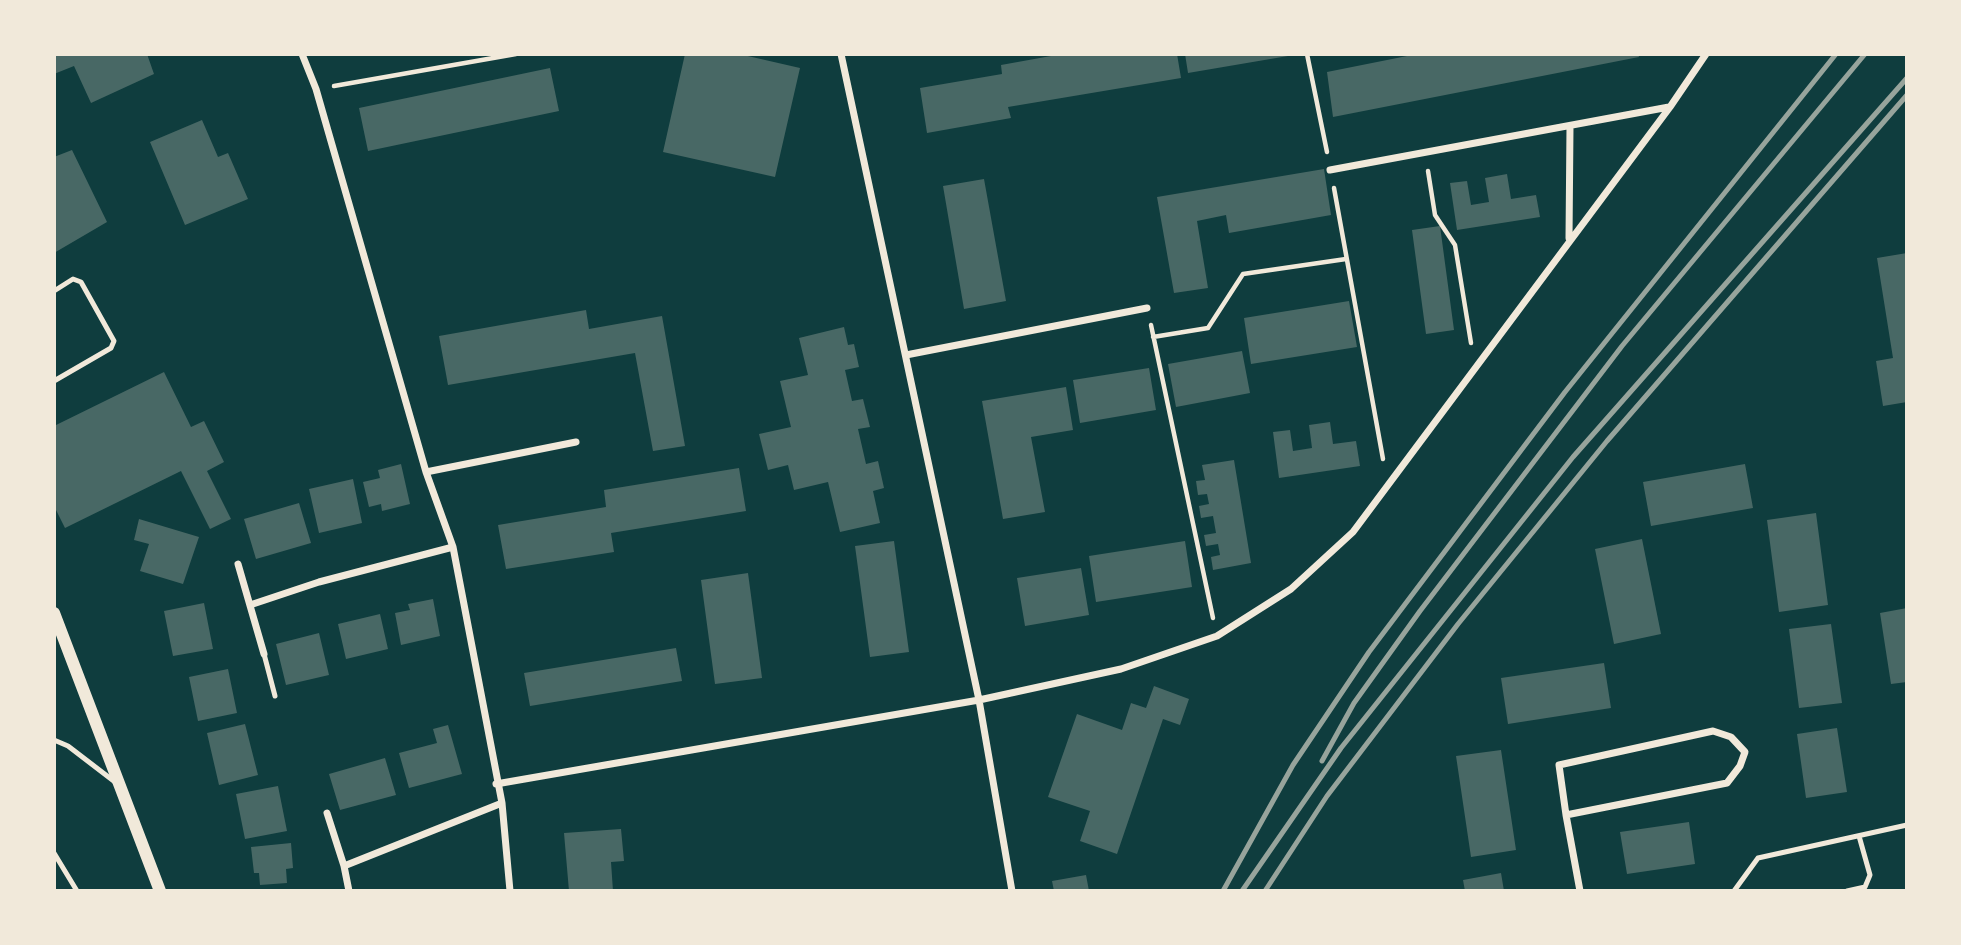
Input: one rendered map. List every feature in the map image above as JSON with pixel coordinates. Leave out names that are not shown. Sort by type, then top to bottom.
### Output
[{"type":"street","points":[[302,54],[316,89],[426,472],[453,547],[496,784],[502,803],[510,891]]},
{"type":"street","points":[[841,54],[979,700],[1012,891]]},
{"type":"street","points":[[496,784],[979,700],[1121,669],[1217,636],[1292,589],[1353,532],[1670,107],[1706,54]]},
{"type":"street","points":[[1330,170],[1670,107]]},
{"type":"street","points":[[1569,239],[1570,127]]},
{"type":"street","points":[[906,355],[1147,308]]},
{"type":"street","points":[[426,472],[576,442]]},
{"type":"street","points":[[250,605],[319,582],[453,547]]},
{"type":"street","points":[[238,564],[264,654]]},
{"type":"street","points":[[55,616],[160,891]]},
{"type":"street","points":[[1566,814],[1727,783],[1740,766],[1745,752],[1731,737],[1713,731],[1559,765],[1566,814],[1580,891]]},
{"type":"street","points":[[344,866],[502,803]]},
{"type":"street","points":[[327,813],[349,891]]},
{"type":"lane","points":[[54,291],[74,279],[81,282],[114,341],[111,348],[54,380]]},
{"type":"lane","points":[[264,654],[275,696]]},
{"type":"lane","points":[[54,740],[68,746],[117,784]]},
{"type":"lane","points":[[1734,891],[1758,859],[1907,825]]},
{"type":"lane","points":[[1847,891],[1865,887],[1870,875],[1859,836]]},
{"type":"lane","points":[[54,853],[77,891]]},
{"type":"path","points":[[316,89],[516,54]]},
{"type":"path","points":[[1307,54],[1388,487]]},
{"type":"path","points":[[1426,152],[1435,215],[1455,245],[1475,367]]},
{"type":"path","points":[[1153,337],[1208,328],[1243,274],[1346,259]]},
{"type":"path","points":[[1147,308],[1217,636]]},
{"type":"building","points":[[54,54],[147,54],[154,74],[91,103],[74,66],[54,74]]},
{"type":"building","points":[[685,54],[739,54],[800,68],[775,177],[663,152]]},
{"type":"building","points":[[1062,54],[1177,54],[1181,78],[1008,107],[1011,118],[927,133],[920,88],[1002,74],[1001,65]]},
{"type":"building","points":[[1185,54],[1288,54],[1288,56],[1188,73]]},
{"type":"building","points":[[1417,54],[1638,54],[1639,57],[1333,117],[1327,72]]},
{"type":"building","points":[[550,68],[559,111],[368,151],[359,108]]},
{"type":"building","points":[[202,120],[218,157],[228,153],[248,199],[185,225],[150,142]]},
{"type":"building","points":[[72,150],[107,222],[54,253],[54,157]]},
{"type":"building","points":[[1324,169],[1331,215],[1229,233],[1226,215],[1197,221],[1208,288],[1174,293],[1157,197]]},
{"type":"building","points":[[1507,174],[1511,199],[1536,195],[1540,217],[1457,230],[1450,183],[1467,181],[1471,205],[1489,202],[1485,178]]},
{"type":"building","points":[[984,179],[1006,301],[964,309],[943,186]]},
{"type":"building","points":[[1440,226],[1454,330],[1426,334],[1412,230]]},
{"type":"building","points":[[1907,253],[1907,402],[1883,406],[1876,361],[1893,358],[1877,258]]},
{"type":"building","points":[[1349,301],[1357,347],[1251,364],[1244,318]]},
{"type":"building","points":[[586,310],[589,329],[662,316],[685,446],[653,451],[635,353],[448,385],[439,336]]},
{"type":"building","points":[[844,327],[848,345],[854,344],[859,367],[845,370],[852,401],[863,399],[870,427],[858,429],[866,464],[878,461],[884,488],[873,491],[880,523],[840,532],[828,482],[794,490],[788,465],[768,470],[759,434],[791,427],[780,381],[808,375],[799,338]]},
{"type":"building","points":[[1242,351],[1250,393],[1176,407],[1168,364]]},
{"type":"building","points":[[1149,368],[1156,410],[1080,423],[1073,380]]},
{"type":"building","points":[[164,372],[191,427],[204,421],[224,462],[207,471],[231,519],[210,529],[181,471],[65,528],[54,506],[54,426]]},
{"type":"building","points":[[1066,387],[1073,430],[1031,437],[1045,512],[1003,519],[982,401]]},
{"type":"building","points":[[1330,422],[1333,444],[1356,441],[1360,466],[1279,478],[1273,432],[1290,430],[1293,451],[1312,448],[1309,425]]},
{"type":"building","points":[[1234,460],[1251,563],[1213,570],[1211,557],[1220,555],[1218,544],[1206,546],[1204,535],[1216,533],[1213,516],[1201,518],[1199,506],[1209,504],[1207,494],[1198,495],[1196,481],[1205,480],[1202,465]]},
{"type":"building","points":[[401,464],[410,504],[382,511],[381,504],[369,507],[363,482],[380,478],[378,470]]},
{"type":"building","points":[[1745,464],[1753,508],[1651,526],[1643,482]]},
{"type":"building","points":[[739,468],[746,511],[611,533],[614,552],[506,569],[498,525],[606,507],[604,490]]},
{"type":"building","points":[[353,479],[362,523],[319,533],[309,489]]},
{"type":"building","points":[[299,503],[311,543],[256,559],[244,519]]},
{"type":"building","points":[[1816,513],[1828,605],[1779,612],[1767,520]]},
{"type":"building","points":[[139,519],[199,537],[183,584],[140,571],[149,544],[134,540]]},
{"type":"building","points":[[1642,539],[1661,634],[1614,644],[1595,549]]},
{"type":"building","points":[[894,541],[909,652],[870,657],[855,546]]},
{"type":"building","points":[[1185,541],[1192,587],[1096,602],[1089,556]]},
{"type":"building","points":[[1081,568],[1089,615],[1025,626],[1017,578]]},
{"type":"building","points":[[748,573],[762,678],[715,684],[701,580]]},
{"type":"building","points":[[433,599],[440,636],[401,645],[395,613],[410,610],[408,604]]},
{"type":"building","points":[[204,603],[213,649],[173,656],[164,611]]},
{"type":"building","points":[[1907,608],[1907,682],[1891,684],[1880,613]]},
{"type":"building","points":[[380,614],[388,649],[346,659],[338,624]]},
{"type":"building","points":[[1831,624],[1842,703],[1799,708],[1789,629]]},
{"type":"building","points":[[319,633],[329,675],[286,685],[276,644]]},
{"type":"building","points":[[676,648],[682,681],[530,706],[524,673]]},
{"type":"building","points":[[1604,663],[1611,708],[1508,724],[1501,678]]},
{"type":"building","points":[[228,669],[237,713],[198,721],[189,677]]},
{"type":"building","points":[[1154,686],[1189,699],[1180,725],[1163,719],[1117,854],[1080,841],[1090,811],[1048,797],[1077,714],[1122,730],[1131,703],[1146,708]]},
{"type":"building","points":[[245,724],[258,775],[219,785],[207,733]]},
{"type":"building","points":[[448,725],[462,774],[409,788],[399,753],[437,743],[433,729]]},
{"type":"building","points":[[1837,728],[1847,792],[1806,798],[1797,734]]},
{"type":"building","points":[[1501,750],[1516,850],[1471,857],[1456,756]]},
{"type":"building","points":[[385,758],[396,795],[340,810],[329,774]]},
{"type":"building","points":[[278,786],[287,831],[245,839],[236,794]]},
{"type":"building","points":[[1689,822],[1695,864],[1627,874],[1620,832]]},
{"type":"building","points":[[621,829],[624,861],[611,862],[613,891],[569,891],[564,833]]},
{"type":"building","points":[[291,843],[293,868],[286,869],[287,883],[260,885],[259,873],[254,873],[251,847]]},
{"type":"building","points":[[1501,873],[1504,891],[1465,891],[1463,880]]},
{"type":"building","points":[[1086,875],[1089,891],[1054,891],[1052,881]]},
{"type":"railway","points":[[1223,891],[1293,765],[1369,652],[1565,392],[1836,54]]},
{"type":"railway","points":[[1322,761],[1354,703],[1420,611],[1622,346],[1865,54]]},
{"type":"railway","points":[[1242,891],[1341,748],[1573,457],[1907,78]]},
{"type":"railway","points":[[1265,891],[1327,796],[1458,624],[1607,441],[1907,95]]}]
